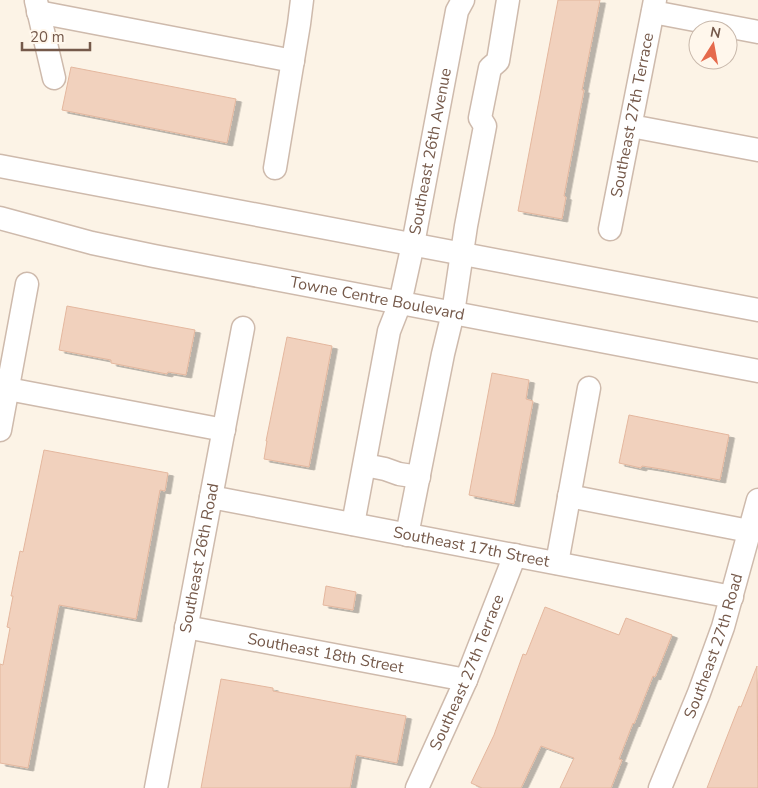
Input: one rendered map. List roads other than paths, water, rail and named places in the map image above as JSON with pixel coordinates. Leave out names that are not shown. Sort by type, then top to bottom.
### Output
[{"type":"street","points":[[275,168],[300,24],[302,0]]},
{"type":"street","name":"Southeast 26th Avenue","points":[[353,524],[389,331],[400,303],[457,11],[463,0]]},
{"type":"street","points":[[408,535],[443,354],[453,313],[485,126],[480,118],[490,68],[498,61],[508,0]]},
{"type":"street","points":[[54,78],[37,6],[293,61]]},
{"type":"street","points":[[654,6],[758,32]]},
{"type":"street","name":"Southeast 27th Terrace","points":[[610,230],[654,6]]},
{"type":"street","points":[[631,126],[758,150]]},
{"type":"street","points":[[0,166],[758,310]]},
{"type":"street","name":"Towne Centre Boulevard","points":[[0,218],[129,251],[758,371]]},
{"type":"street","points":[[0,430],[27,284]]},
{"type":"street","name":"Southeast 26th Road","points":[[156,788],[243,328]]},
{"type":"street","points":[[557,564],[589,388]]},
{"type":"street","points":[[8,389],[224,430]]},
{"type":"street","points":[[365,465],[419,477]]},
{"type":"street","points":[[569,496],[749,531]]},
{"type":"street","name":"Southeast 17th Street","points":[[211,497],[732,597]]},
{"type":"street","name":"Southeast 27th Road","points":[[660,788],[710,665],[732,597],[758,500]]},
{"type":"street","name":"Southeast 27th Terrace","points":[[417,788],[466,680],[515,555]]},
{"type":"street","name":"Southeast 18th Street","points":[[186,627],[466,680]]}]
